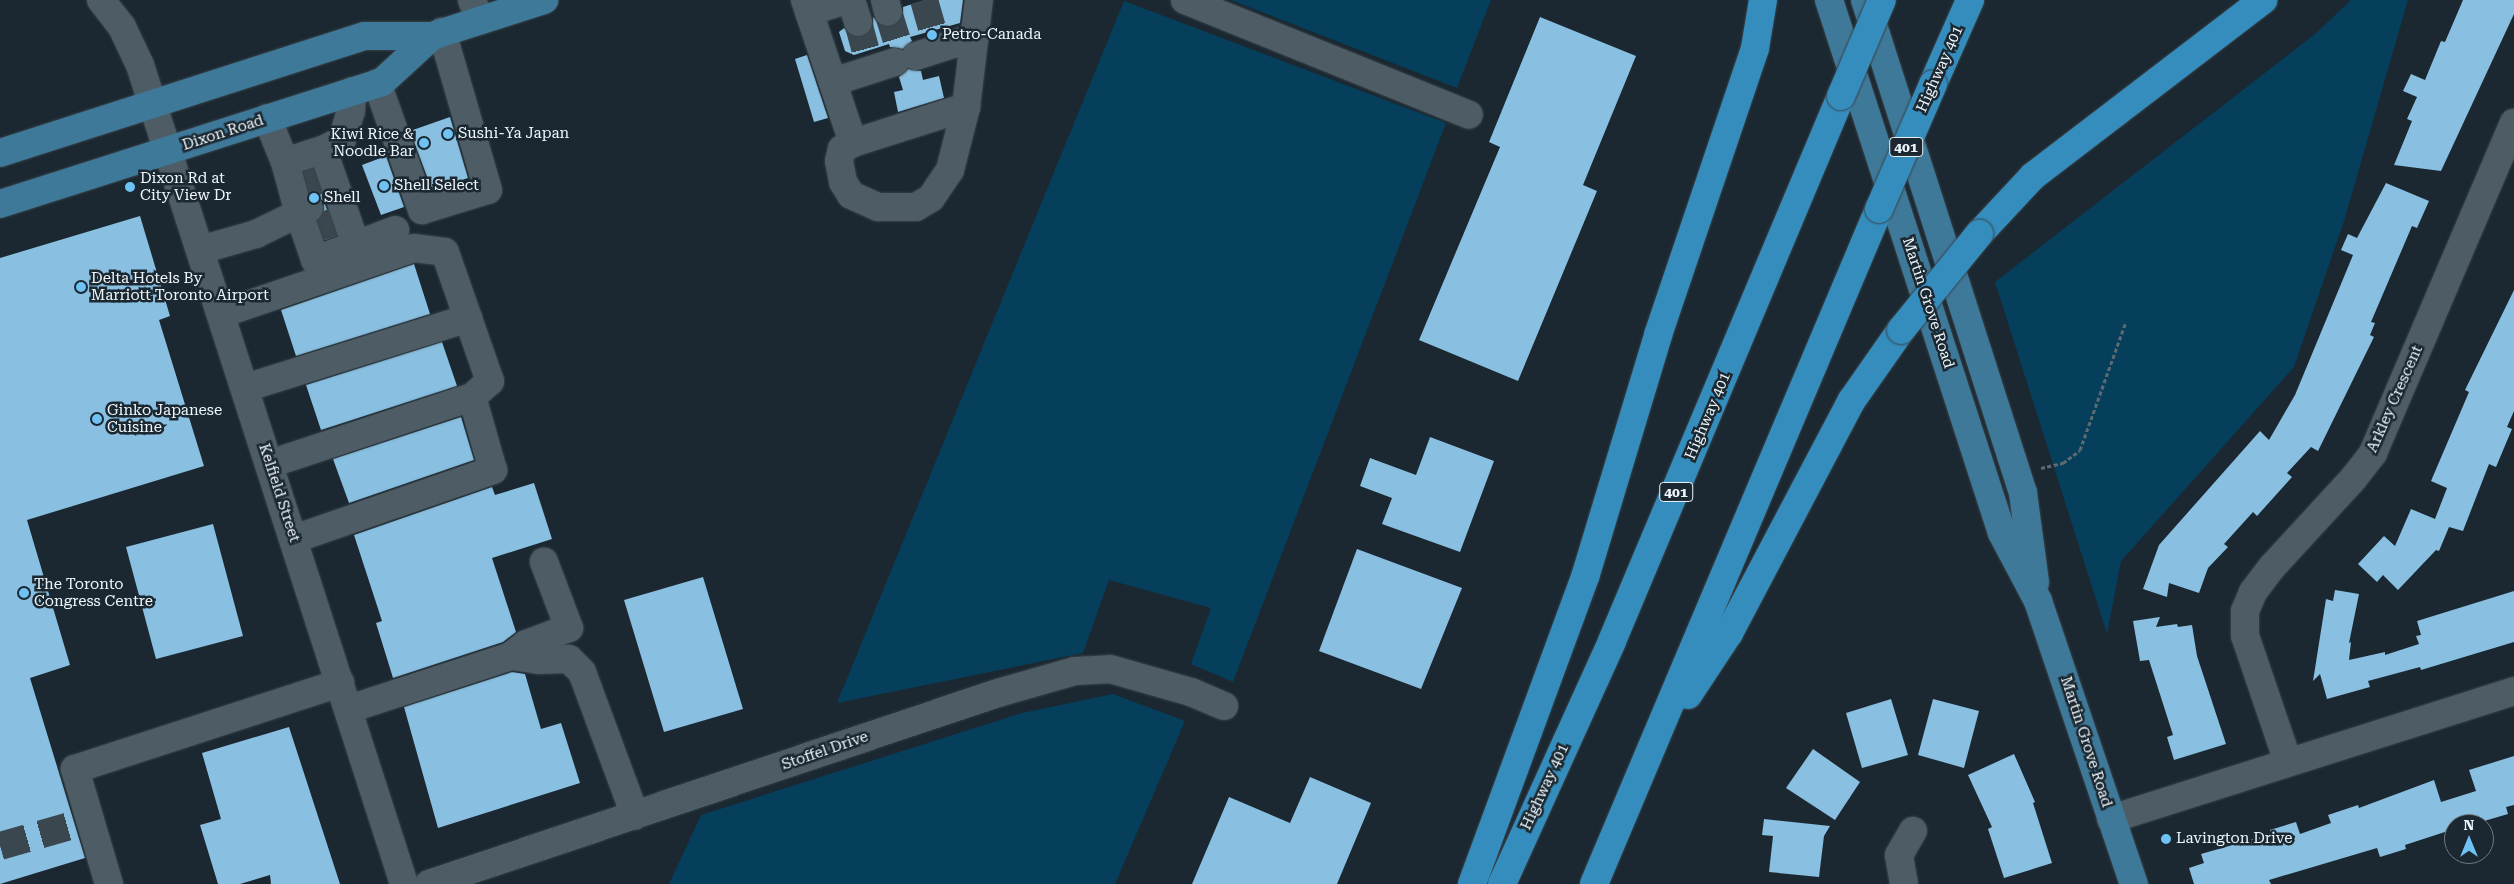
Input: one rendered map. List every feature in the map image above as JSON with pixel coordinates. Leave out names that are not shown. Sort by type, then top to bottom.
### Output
[{"type":"highway","points":[[1472,884],[1586,574],[1658,335],[1755,48],[1764,0]]},
{"type":"highway","name":"Highway 401","points":[[1502,884],[1623,615],[1882,0]]},
{"type":"highway","name":"Highway 401","points":[[1594,884],[1879,209],[1970,0]]},
{"type":"highway","points":[[1647,759],[1729,633],[1852,400],[1881,354],[1979,234],[2033,176],[2263,0]]},
{"type":"main road","name":"Dixon Road","points":[[0,204],[365,87],[437,34],[476,10],[544,0]]},
{"type":"main road","name":"Martin Grove Road","points":[[1829,0],[2002,534],[2038,600],[2134,884]]},
{"type":"main road","name":"Martin Grove Road","points":[[1865,0],[2023,493],[2038,600]]},
{"type":"main road","name":"Dixon Road","points":[[0,153],[365,36],[437,34]]},
{"type":"street","name":"Kelfield Street","points":[[100,0],[128,38],[152,103],[404,884]]},
{"type":"street","points":[[966,107],[854,143],[842,149],[838,161],[843,182],[851,195],[878,207],[916,207],[931,198],[950,170],[966,107],[979,0]]},
{"type":"street","points":[[1185,0],[1469,115]]},
{"type":"street","points":[[852,7],[807,6],[854,143]]},
{"type":"street","points":[[365,87],[422,210],[488,190],[437,34]]},
{"type":"street","points":[[833,82],[904,53],[975,37]]},
{"type":"street","points":[[285,162],[323,150],[342,140],[351,111],[365,87]]},
{"type":"street","points":[[268,118],[285,162],[356,246]]},
{"type":"street","name":"Arkley Crescent","points":[[2288,762],[2245,636],[2245,611],[2253,592],[2272,567],[2353,479],[2372,453],[2514,124]]},
{"type":"street","points":[[323,150],[315,260],[395,230]]},
{"type":"street","points":[[200,250],[256,234],[319,204]]},
{"type":"street","points":[[221,314],[414,248],[445,252],[490,381],[472,397],[270,464]]},
{"type":"street","points":[[245,388],[468,318]]},
{"type":"street","points":[[294,539],[493,470],[472,397]]},
{"type":"street","points":[[349,710],[511,656],[526,644],[569,628],[544,562]]},
{"type":"street","points":[[511,656],[538,660],[569,659],[582,672],[635,815]]},
{"type":"street","name":"Stoffel Drive","points":[[430,884],[998,693],[1075,671],[1110,669],[1191,692],[1224,706]]},
{"type":"street","points":[[109,884],[83,822],[75,769],[340,683]]},
{"type":"street","points":[[2111,819],[2514,691]]},
{"type":"street","points":[[1904,884],[1899,855],[1913,831]]},
{"type":"path","points":[[2041,468],[2063,463],[2080,450],[2125,324]]},
{"type":"shaded area","points":[[1231,0],[1491,0],[1457,88]]},
{"type":"shaded area","points":[[2351,0],[2408,0],[2344,221],[2294,367],[2121,561],[2107,634],[1995,282],[2315,34]]},
{"type":"shaded area","points":[[1124,1],[1446,123],[1233,682],[1191,664],[1211,608],[1109,580],[1083,653],[837,703]]},
{"type":"shaded area","points":[[1113,694],[1185,721],[1115,884],[669,884],[701,815],[1022,713]]},
{"type":"building","points":[[925,0],[963,0],[960,23],[910,37],[912,41],[903,49],[890,47],[889,44],[854,55],[845,51],[839,32],[844,28],[854,37],[863,37],[873,26],[873,17],[883,27],[892,27],[903,17],[903,7]]},
{"type":"building","points":[[2463,0],[2514,0],[2514,14],[2441,171],[2394,165],[2412,121],[2407,119],[2417,97],[2403,91],[2411,74],[2425,80],[2441,41],[2445,42]]},
{"type":"building","points":[[1540,17],[1636,56],[1583,185],[1597,191],[1518,381],[1419,340],[1500,147],[1489,142]]},
{"type":"building","points":[[807,55],[828,118],[814,122],[795,59]]},
{"type":"building","points":[[908,69],[921,71],[923,80],[939,76],[944,98],[898,112],[894,92],[903,90],[899,77]]},
{"type":"building","points":[[450,117],[468,178],[432,190],[410,131]]},
{"type":"building","points":[[386,156],[404,207],[381,215],[362,165]]},
{"type":"building","points":[[313,169],[336,236],[325,240],[318,220],[324,209],[323,201],[310,192],[304,172]]},
{"type":"building","points":[[2386,183],[2429,201],[2417,228],[2412,226],[2371,322],[2375,323],[2370,335],[2374,337],[2318,451],[2311,447],[2287,473],[2292,477],[2257,516],[2253,512],[2224,544],[2228,547],[2208,568],[2199,593],[2169,583],[2167,597],[2143,589],[2159,545],[2260,431],[2269,440],[2295,395],[2353,255],[2341,250],[2348,234],[2357,238]]},
{"type":"building","name":"The Toronto Congress Centre","points":[[140,216],[170,316],[159,320],[204,466],[27,520],[70,665],[30,678],[85,858],[0,884],[0,258]]},
{"type":"building","points":[[414,264],[430,314],[296,356],[281,310]]},
{"type":"building","points":[[2514,290],[2514,411],[2507,427],[2512,429],[2496,467],[2489,464],[2463,531],[2449,527],[2439,551],[2436,550],[2398,590],[2383,575],[2377,582],[2358,564],[2384,536],[2395,546],[2411,509],[2435,519],[2447,488],[2431,481],[2469,392],[2465,390]]},
{"type":"building","points":[[442,342],[457,386],[321,430],[306,385]]},
{"type":"building","points":[[461,417],[474,460],[349,503],[333,459]]},
{"type":"building","points":[[1430,437],[1494,461],[1460,552],[1382,524],[1392,498],[1360,486],[1370,458],[1416,475]]},
{"type":"building","points":[[534,483],[552,539],[492,558],[516,632],[503,642],[393,678],[376,623],[382,621],[354,535],[492,487],[495,495]]},
{"type":"building","points":[[213,524],[243,636],[156,659],[126,547]]},
{"type":"building","points":[[1357,549],[1462,588],[1421,689],[1319,651]]},
{"type":"building","points":[[703,577],[743,709],[664,732],[624,600]]},
{"type":"building","points":[[2335,590],[2359,594],[2349,643],[2351,642],[2349,660],[2385,652],[2385,655],[2419,644],[2416,636],[2421,635],[2417,621],[2514,591],[2514,642],[2421,670],[2420,667],[2368,681],[2370,687],[2327,699],[2320,674],[2313,681],[2326,599],[2333,601]]},
{"type":"building","points":[[2160,617],[2156,627],[2177,624],[2178,627],[2192,625],[2197,656],[2226,744],[2174,760],[2167,737],[2173,735],[2149,660],[2140,661],[2133,621]]},
{"type":"building","points":[[512,672],[525,674],[541,729],[561,723],[580,783],[438,828],[404,707]]},
{"type":"building","points":[[1891,699],[1908,755],[1862,768],[1846,713]]},
{"type":"building","points":[[1933,699],[1979,711],[1964,768],[1918,755]]},
{"type":"building","points":[[289,727],[340,884],[271,884],[270,875],[240,884],[218,884],[200,825],[221,819],[202,753]]},
{"type":"building","points":[[1813,749],[1860,782],[1835,820],[1786,788]]},
{"type":"building","points":[[2014,754],[2035,802],[2033,803],[2052,863],[2004,878],[1988,829],[1992,827],[1968,775]]},
{"type":"building","points":[[2514,756],[2514,805],[2506,807],[2508,814],[2494,818],[2494,814],[2444,814],[2444,832],[2405,845],[2406,849],[2380,857],[2377,848],[2269,880],[2271,884],[2194,884],[2189,868],[2204,863],[2201,854],[2271,834],[2270,830],[2296,822],[2300,834],[2331,823],[2328,815],[2358,805],[2359,808],[2434,780],[2441,802],[2476,791],[2469,770]]},
{"type":"building","points":[[1310,777],[1371,803],[1337,884],[1192,884],[1229,797],[1290,823]]},
{"type":"building","points":[[1764,819],[1830,826],[1824,836],[1819,877],[1769,872],[1773,836],[1762,835]]},
{"type":"tunnel","points":[[924,0],[933,31]]},
{"type":"tunnel","points":[[888,12],[903,60]]},
{"type":"tunnel","points":[[858,22],[866,51]]},
{"type":"tunnel","points":[[301,187],[322,179]]},
{"type":"tunnel","points":[[316,228],[338,221]]},
{"type":"tunnel","points":[[0,846],[77,824]]},
{"type":"place","name":"Petro-Canada","points":[[932,35]]},
{"type":"place","name":"Sushi-Ya Japan","points":[[448,134]]},
{"type":"place","name":"Kiwi Rice & Noodle Bar","points":[[424,143]]},
{"type":"place","name":"Shell Select","points":[[384,186]]},
{"type":"place","name":"Dixon Rd at City View Dr","points":[[130,187]]},
{"type":"place","name":"Shell","points":[[314,198]]},
{"type":"place","name":"Delta Hotels By Marriott Toronto Airport","points":[[81,287]]},
{"type":"place","name":"Ginko Japanese Cuisine","points":[[97,419]]},
{"type":"place","name":"The Toronto Congress Centre","points":[[24,593]]},
{"type":"place","name":"Lavington Drive","points":[[2166,839]]}]
